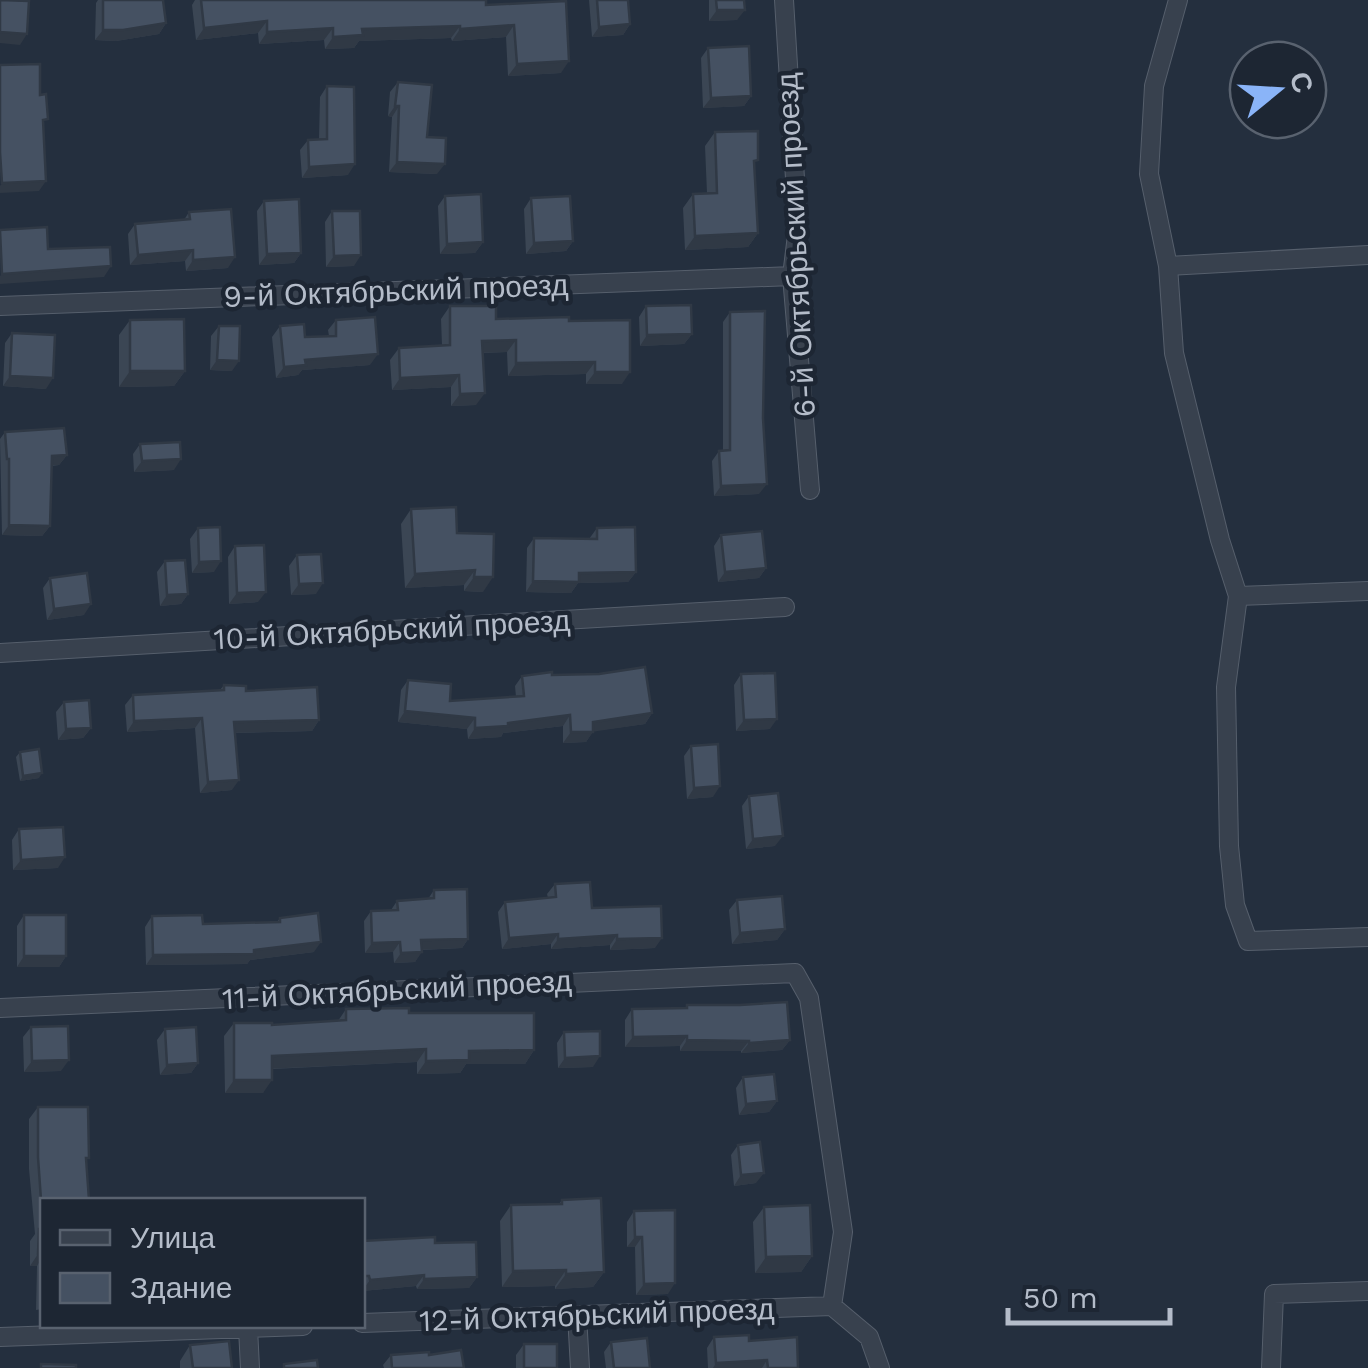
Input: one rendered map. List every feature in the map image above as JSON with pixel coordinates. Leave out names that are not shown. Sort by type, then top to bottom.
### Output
[{"type":"street","name":"6-й Октябрьский проезд","points":[[784,0],[798,227],[792,276],[810,490]]},
{"type":"street","points":[[1178,0],[1154,86],[1149,174],[1168,266],[1174,353],[1220,540],[1238,596],[1226,687],[1235,905],[1248,940],[1368,937]]},
{"type":"street","points":[[1168,266],[1368,256]]},
{"type":"street","name":"9-й Октябрьский проезд","points":[[0,306],[792,276]]},
{"type":"street","points":[[1238,596],[1368,590]]},
{"type":"street","name":"10-й Октябрьский проезд","points":[[0,653],[785,607]]},
{"type":"street","name":"11-й Октябрьский проезд","points":[[0,1008],[794,973],[810,998],[842,1232],[832,1306]]},
{"type":"street","points":[[1272,1368],[1274,1294],[1368,1290]]},
{"type":"street","points":[[832,1306],[869,1337],[880,1368]]},
{"type":"street","name":"12-й Октябрьский проезд","points":[[365,1323],[832,1306]]},
{"type":"street","points":[[577,1315],[580,1368]]},
{"type":"street","points":[[0,1337],[248,1328],[250,1368]]},
{"type":"building","points":[[0,0],[29,1],[27,34],[0,32]]},
{"type":"building","points":[[103,0],[163,0],[166,23],[103,30]]},
{"type":"building","points":[[201,0],[486,0],[486,5],[566,1],[569,61],[517,64],[514,25],[362,29],[363,35],[333,37],[333,28],[267,32],[267,21],[204,28]]},
{"type":"building","points":[[597,0],[628,0],[630,24],[599,27]]},
{"type":"building","points":[[716,0],[744,0],[745,10],[717,10]]},
{"type":"building","points":[[749,46],[751,96],[711,98],[708,48]]},
{"type":"building","points":[[40,64],[40,95],[46,94],[48,119],[43,120],[46,181],[2,183],[0,65]]},
{"type":"building","points":[[398,82],[432,85],[427,137],[446,138],[445,164],[397,162]]},
{"type":"building","points":[[327,86],[354,87],[355,164],[309,167],[308,140],[327,139]]},
{"type":"building","points":[[758,131],[758,160],[754,161],[758,233],[695,236],[693,194],[717,193],[715,132]]},
{"type":"building","points":[[481,194],[483,242],[447,244],[445,196]]},
{"type":"building","points":[[570,196],[573,241],[534,243],[531,198]]},
{"type":"building","points":[[299,199],[301,253],[267,254],[264,201]]},
{"type":"building","points":[[231,209],[235,257],[193,260],[193,250],[138,255],[135,224],[190,219],[189,212]]},
{"type":"building","points":[[332,211],[360,211],[361,255],[334,256]]},
{"type":"building","points":[[47,227],[48,249],[110,247],[111,266],[2,274],[0,230]]},
{"type":"building","points":[[691,305],[692,334],[647,335],[646,306]]},
{"type":"building","points":[[450,306],[496,306],[496,319],[630,320],[630,372],[595,372],[595,362],[516,363],[516,340],[482,341],[485,393],[460,394],[459,375],[400,378],[399,348],[450,345]]},
{"type":"building","points":[[765,311],[763,418],[767,484],[721,486],[719,451],[730,450],[730,312]]},
{"type":"building","points":[[375,317],[378,354],[305,360],[306,365],[284,367],[280,326],[304,324],[305,337],[336,336],[336,320]]},
{"type":"building","points":[[184,319],[185,371],[130,371],[130,320]]},
{"type":"building","points":[[219,326],[240,326],[239,361],[217,360]]},
{"type":"building","points":[[12,333],[55,335],[53,378],[10,376]]},
{"type":"building","points":[[64,428],[67,455],[52,456],[50,526],[9,525],[5,432]]},
{"type":"building","points":[[180,442],[181,459],[142,461],[140,444]]},
{"type":"building","points":[[456,507],[457,533],[494,534],[493,577],[474,577],[475,570],[415,574],[411,509]]},
{"type":"building","points":[[220,527],[221,561],[199,562],[198,528]]},
{"type":"building","points":[[635,527],[636,572],[579,573],[579,582],[533,581],[534,538],[597,539],[597,528]]},
{"type":"building","points":[[762,531],[766,568],[725,572],[721,535]]},
{"type":"building","points":[[264,545],[266,592],[237,593],[235,546]]},
{"type":"building","points":[[321,554],[323,583],[299,584],[297,555]]},
{"type":"building","points":[[185,560],[188,594],[167,595],[165,561]]},
{"type":"building","points":[[87,573],[91,604],[54,609],[50,578]]},
{"type":"building","points":[[645,667],[652,713],[593,722],[593,732],[571,732],[570,715],[475,728],[475,718],[405,711],[408,680],[451,684],[450,701],[524,696],[522,676],[552,672],[599,674]]},
{"type":"building","points":[[775,673],[777,719],[744,720],[741,674]]},
{"type":"building","points":[[224,685],[246,686],[246,691],[317,687],[319,720],[234,722],[239,780],[208,782],[202,718],[134,721],[133,695],[224,690]]},
{"type":"building","points":[[89,700],[91,728],[66,729],[64,702]]},
{"type":"building","points":[[718,744],[720,786],[694,788],[691,746]]},
{"type":"building","points":[[39,749],[42,773],[23,776],[20,752]]},
{"type":"building","points":[[778,793],[783,836],[753,839],[749,796]]},
{"type":"building","points":[[63,827],[65,857],[21,860],[19,829]]},
{"type":"building","points":[[590,882],[592,908],[661,906],[662,938],[617,939],[617,935],[558,939],[558,934],[509,938],[505,902],[556,897],[555,884]]},
{"type":"building","points":[[467,889],[468,939],[421,940],[422,952],[401,953],[400,942],[372,943],[371,911],[398,910],[397,901],[434,898],[434,890]]},
{"type":"building","points":[[782,896],[785,929],[740,933],[737,900]]},
{"type":"building","points":[[318,913],[321,942],[254,950],[254,954],[153,955],[152,916],[202,915],[203,924],[280,922],[280,918]]},
{"type":"building","points":[[24,915],[66,915],[66,956],[24,956]]},
{"type":"building","points":[[787,1002],[790,1040],[749,1043],[687,1040],[687,1036],[633,1037],[632,1009]]},
{"type":"building","points":[[409,1008],[409,1013],[534,1013],[534,1050],[469,1051],[469,1060],[426,1061],[426,1049],[272,1056],[272,1080],[234,1080],[234,1023],[272,1025],[346,1020],[346,1009]]},
{"type":"building","points":[[68,1026],[69,1060],[32,1061],[31,1027]]},
{"type":"building","points":[[196,1027],[198,1063],[167,1065],[165,1029]]},
{"type":"building","points":[[600,1031],[600,1056],[565,1058],[564,1032]]},
{"type":"building","points":[[774,1074],[777,1101],[746,1104],[743,1077]]},
{"type":"building","points":[[38,1107],[88,1107],[89,1198],[41,1198]]},
{"type":"building","points":[[760,1142],[764,1173],[741,1175],[738,1145]]},
{"type":"building","points":[[601,1198],[604,1272],[513,1271],[511,1205]]},
{"type":"building","points":[[810,1205],[812,1256],[766,1257],[764,1207]]},
{"type":"building","points":[[675,1210],[675,1283],[644,1284],[642,1237],[635,1237],[634,1211]]},
{"type":"building","points":[[435,1237],[435,1243],[476,1242],[477,1277],[424,1279],[424,1275],[370,1280],[365,1276],[365,1241]]},
{"type":"building","points":[[749,1335],[749,1341],[797,1337],[798,1368],[768,1368],[767,1360],[716,1363],[714,1337]]},
{"type":"building","points":[[647,1338],[650,1368],[614,1368],[611,1342]]},
{"type":"building","points":[[229,1341],[232,1368],[193,1368],[190,1345]]},
{"type":"building","points":[[524,1344],[557,1344],[557,1368],[524,1368]]},
{"type":"building","points":[[461,1350],[464,1368],[392,1368],[391,1355]]},
{"type":"building","points":[[317,1360],[318,1368],[284,1368],[284,1364]]},
{"type":"building","points":[[41,1364],[76,1365],[76,1368],[41,1368]]}]
